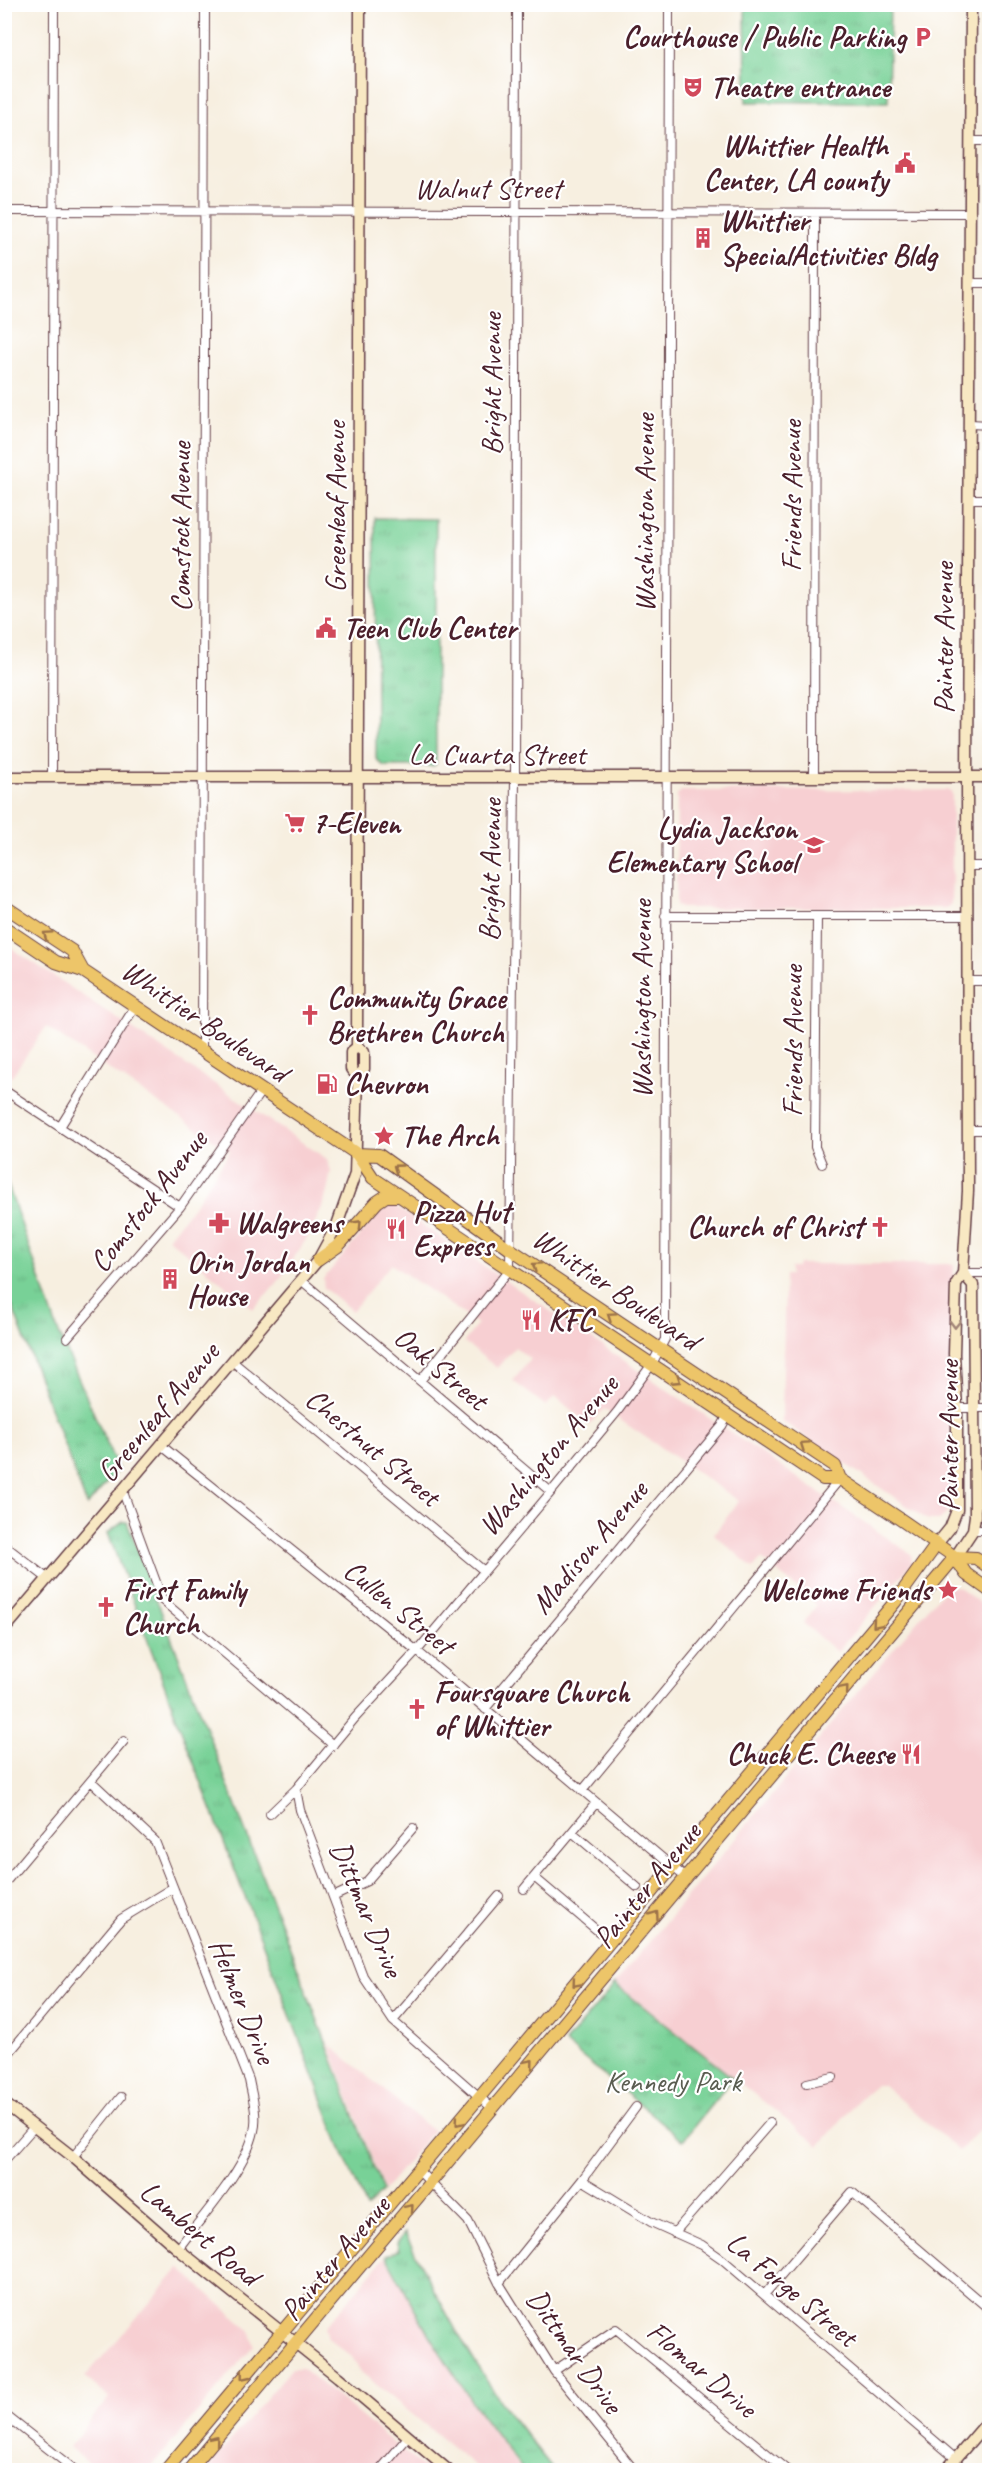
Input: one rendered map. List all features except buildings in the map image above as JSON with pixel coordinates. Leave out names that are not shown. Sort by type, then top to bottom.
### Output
[{"type":"main road","name":"Whittier Boulevard","points":[[4,906],[72,951],[83,971]]},
{"type":"main road","name":"Whittier Boulevard","points":[[4,927],[56,962],[83,971],[202,1049],[357,1154],[373,1178],[823,1479],[840,1479],[955,1557],[966,1574],[990,1591]]},
{"type":"main road","name":"Whittier Boulevard","points":[[357,1154],[379,1155],[510,1249],[835,1466],[840,1479]]},
{"type":"main road","points":[[318,1260],[338,1246],[377,1202],[386,1196],[400,1196]]},
{"type":"main road","name":"Painter Avenue","points":[[166,2470],[902,1594],[937,1544]]},
{"type":"main road","name":"Whittier Boulevard","points":[[955,1557],[976,1558],[990,1568]]},
{"type":"main road","name":"Painter Avenue","points":[[189,2470],[955,1557]]},
{"type":"main road","points":[[718,1839],[718,1827],[740,1800],[739,1789]]},
{"type":"street","points":[[52,777],[54,4]]},
{"type":"street","name":"Comstock Avenue","points":[[202,1049],[205,4]]},
{"type":"street","name":"Greenleaf Avenue","points":[[4,1630],[318,1260],[337,1225],[355,1174],[358,1077],[351,1069],[351,1052],[357,1047],[360,4]]},
{"type":"street","name":"Bright Avenue","points":[[510,1269],[515,778],[517,4]]},
{"type":"street","name":"Washington Avenue","points":[[270,1814],[296,1789],[417,1652],[483,1570],[551,1492],[617,1412],[652,1364],[664,1339],[669,4]]},
{"type":"street","name":"Painter Avenue","points":[[937,1544],[950,1528],[957,1510],[957,1408],[954,1354],[956,1284],[963,1273],[968,1191],[967,777],[971,4]]},
{"type":"street","points":[[971,141],[990,141]]},
{"type":"street","name":"Walnut Street","points":[[4,211],[971,213]]},
{"type":"street","name":"Friends Avenue","points":[[814,778],[815,214]]},
{"type":"street","points":[[970,283],[990,283]]},
{"type":"street","points":[[970,424],[990,424]]},
{"type":"street","points":[[969,499],[990,499]]},
{"type":"street","name":"La Cuarta Street","points":[[4,777],[990,777]]},
{"type":"street","points":[[968,866],[990,866]]},
{"type":"street","points":[[665,916],[968,916]]},
{"type":"street","name":"Friends Avenue","points":[[817,917],[815,1148],[822,1164]]},
{"type":"street","points":[[968,981],[990,981]]},
{"type":"street","points":[[60,1127],[136,1005]]},
{"type":"street","points":[[4,1090],[180,1207]]},
{"type":"street","name":"Comstock Avenue","points":[[67,1338],[180,1207],[262,1090]]},
{"type":"street","points":[[968,1130],[990,1130]]},
{"type":"street","points":[[420,1381],[510,1269]]},
{"type":"street","points":[[963,1273],[990,1273]]},
{"type":"street","name":"Painter Avenue","points":[[955,1557],[973,1530],[975,1516],[973,1285],[963,1273]]},
{"type":"street","name":"Oak Street","points":[[301,1280],[551,1492]]},
{"type":"street","name":"Chestnut Street","points":[[232,1361],[483,1570]]},
{"type":"street","points":[[957,1408],[990,1408]]},
{"type":"street","name":"Madison Avenue","points":[[485,1709],[722,1426],[729,1414]]},
{"type":"street","name":"Cullen Street","points":[[162,1446],[417,1652],[686,1878]]},
{"type":"street","points":[[582,1791],[829,1496],[840,1479]]},
{"type":"street","points":[[123,1492],[163,1601],[333,1745]]},
{"type":"street","points":[[973,1530],[990,1530]]},
{"type":"street","points":[[4,1545],[48,1579]]},
{"type":"street","points":[[4,1884],[124,1741]]},
{"type":"street","name":"Helmer Drive","points":[[91,1781],[155,1841],[249,2080],[255,2129],[246,2157],[178,2249]]},
{"type":"street","name":"Dittmar Drive","points":[[296,1789],[300,1810],[363,1976],[393,2021],[492,2108]]},
{"type":"street","points":[[524,1889],[596,1803]]},
{"type":"street","points":[[333,1898],[366,1881],[412,1828]]},
{"type":"street","points":[[572,1832],[637,1887]]},
{"type":"street","points":[[534,1877],[599,1932]]},
{"type":"street","points":[[4,2059],[121,1919],[172,1888]]},
{"type":"street","points":[[393,2021],[499,1896]]},
{"type":"street","points":[[807,2083],[833,2077]]},
{"type":"street","points":[[73,2157],[121,2097]]},
{"type":"street","name":"Lambert Road","points":[[4,2103],[73,2157],[178,2249],[282,2331],[448,2470]]},
{"type":"street","points":[[499,2283],[582,2180],[636,2107]]},
{"type":"street","points":[[674,2233],[770,2123]]},
{"type":"street","points":[[4,2161],[34,2127]]},
{"type":"street","name":"Dittmar Drive","points":[[418,2171],[468,2221],[499,2283],[554,2371],[634,2470]]},
{"type":"street","name":"La Forge Street","points":[[582,2180],[651,2222],[702,2245],[956,2459]]},
{"type":"street","points":[[764,2295],[852,2192],[990,2310]]},
{"type":"street","name":"Flomar Drive","points":[[554,2371],[616,2329],[787,2470]]},
{"type":"street","points":[[4,2414],[75,2470]]},
{"type":"street","points":[[946,2470],[990,2419]]},
{"type":"street","points":[[380,2470],[408,2437]]},
{"type":"shaded area","name":"Lydia Jackson Elementary School","points":[[947,790],[952,793],[952,877],[951,904],[946,908],[681,908],[676,905],[677,795],[681,791]]},
{"type":"shaded area","points":[[4,943],[327,1159],[331,1171],[328,1187],[324,1203],[309,1235],[277,1283],[253,1309],[168,1238],[198,1200],[230,1151],[46,1027],[9,1080],[5,1077]]},
{"type":"shaded area","points":[[393,1205],[911,1554],[912,1563],[837,1652],[803,1623],[817,1605],[762,1559],[753,1568],[714,1534],[739,1501],[604,1409],[589,1425],[555,1396],[546,1406],[513,1381],[530,1359],[515,1347],[497,1368],[464,1342],[478,1324],[391,1264],[352,1311],[324,1288],[323,1279],[374,1219],[387,1206]]},
{"type":"shaded area","points":[[798,1264],[954,1264],[949,1507],[946,1514],[939,1520],[928,1520],[782,1421],[785,1275],[790,1275],[790,1268],[797,1268]]},
{"type":"shaded area","points":[[957,1586],[989,1610],[989,2120],[959,2151],[883,2085],[875,2085],[860,2098],[819,2146],[615,1983],[932,1603],[947,1588]]},
{"type":"shaded area","points":[[329,2044],[433,2131],[384,2190]]},
{"type":"shaded area","points":[[385,2257],[460,2386],[521,2470],[480,2470],[361,2372],[352,2357],[328,2338],[325,2327]]},
{"type":"shaded area","points":[[180,2268],[251,2332],[254,2345],[149,2470],[97,2470],[69,2447],[109,2398],[85,2377]]},
{"type":"shaded area","points":[[292,2368],[302,2368],[426,2470],[206,2470]]},
{"type":"green space","points":[[745,5],[890,5],[888,102],[746,102]]},
{"type":"green space","points":[[375,518],[436,519],[436,764],[433,766],[384,766],[376,759]]},
{"type":"green space","points":[[4,1174],[58,1331],[118,1469],[87,1506],[5,1287]]},
{"type":"green space","points":[[123,1522],[127,1522],[383,2191],[367,2208],[344,2156],[108,1533]]},
{"type":"green space","name":"Kennedy Park","points":[[615,1984],[733,2078],[683,2140],[565,2043]]},
{"type":"green space","points":[[405,2233],[476,2364],[503,2405],[554,2470],[523,2470],[472,2402],[429,2335],[386,2256],[399,2250],[397,2243]]},
{"type":"place","name":"Courthouse / Public Parking","points":[[923,37]]},
{"type":"place","name":"Theatre entrance","points":[[693,87]]},
{"type":"place","name":"Whittier Health Center, LA county","points":[[905,163]]},
{"type":"place","name":"Whittier SpecialActivities Bldg","points":[[703,238]]},
{"type":"place","name":"Teen Club Center","points":[[326,628]]},
{"type":"place","name":"7-Eleven","points":[[295,823]]},
{"type":"place","name":"Lydia Jackson Elementary School","points":[[814,845]]},
{"type":"place","name":"Community Grace Brethren Church","points":[[310,1015]]},
{"type":"place","name":"Chevron","points":[[327,1084]]},
{"type":"place","name":"The Arch","points":[[384,1136]]},
{"type":"place","name":"Walgreens","points":[[219,1223]]},
{"type":"place","name":"Church of Christ","points":[[880,1227]]},
{"type":"place","name":"Pizza Hut Express","points":[[396,1229]]},
{"type":"place","name":"Orin Jordan House","points":[[170,1279]]},
{"type":"place","name":"KFC","points":[[531,1320]]},
{"type":"place","name":"Welcome Friends","points":[[948,1590]]},
{"type":"place","name":"First Family Church","points":[[106,1607]]},
{"type":"place","name":"Foursquare Church of Whittier","points":[[417,1709]]},
{"type":"place","name":"Chuck E. Cheese","points":[[911,1754]]}]
